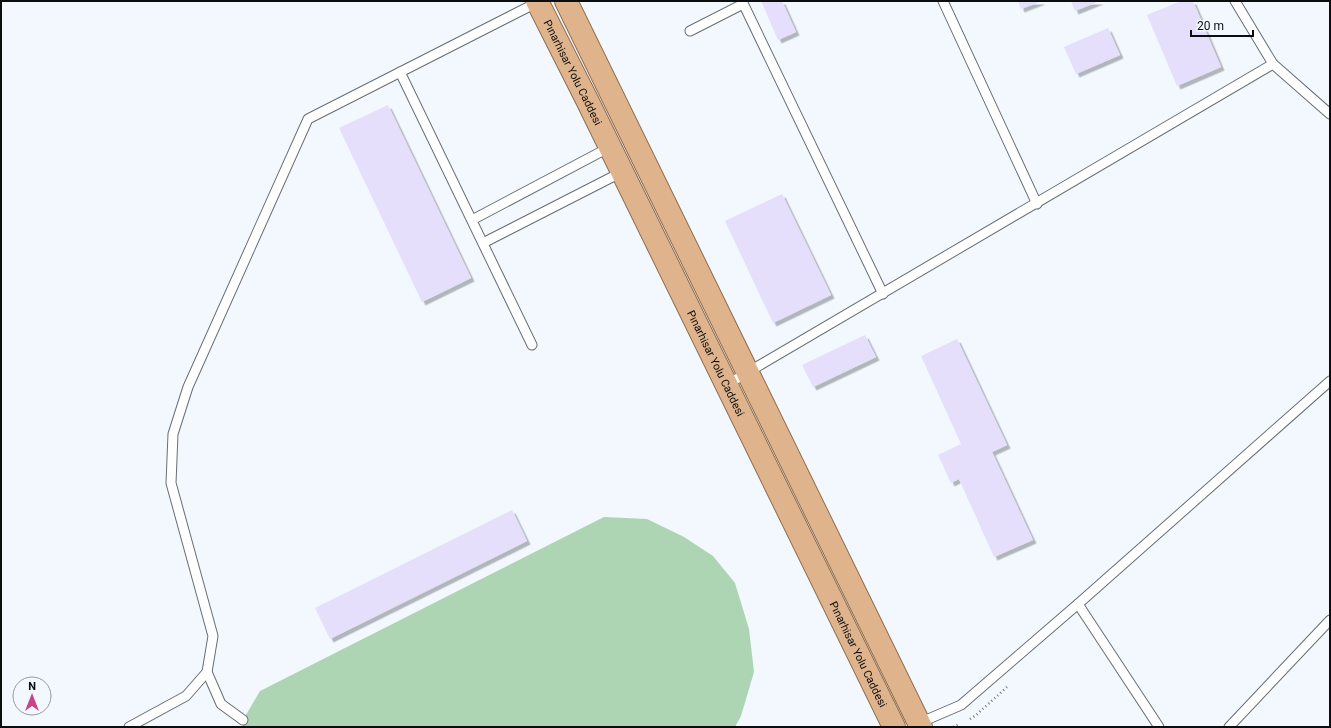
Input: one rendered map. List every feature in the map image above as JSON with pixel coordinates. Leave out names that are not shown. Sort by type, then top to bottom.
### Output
[{"type":"highway","name":"Pınarhisar Yolu Caddesi","points":[[538,1],[894,727]]},
{"type":"highway","points":[[566,1],[748,373],[917,726]]},
{"type":"lane","points":[[129,727],[186,696],[206,672],[213,636],[171,483],[173,434],[188,388],[308,119],[538,1]]},
{"type":"lane","points":[[943,1],[1037,204]]},
{"type":"lane","points":[[1235,1],[1273,64],[1330,114]]},
{"type":"lane","points":[[690,31],[742,3],[883,294]]},
{"type":"lane","points":[[726,385],[1037,204],[1273,64]]},
{"type":"lane","points":[[400,72],[532,345]]},
{"type":"lane","points":[[472,220],[610,147]]},
{"type":"lane","points":[[483,243],[622,172]]},
{"type":"lane","points":[[917,726],[961,705],[1078,604],[1330,381]]},
{"type":"lane","points":[[1078,604],[1159,727]]},
{"type":"lane","points":[[1229,727],[1330,620]]},
{"type":"lane","points":[[206,672],[222,704],[243,720]]},
{"type":"green space","points":[[604,517],[647,519],[684,537],[713,556],[735,583],[749,629],[754,672],[741,716],[735,727],[243,727],[243,720],[260,691]]},
{"type":"building","points":[[761,1],[782,1],[796,32],[778,40]]},
{"type":"building","points":[[1018,1],[1042,1],[1021,9]]},
{"type":"building","points":[[1071,1],[1100,1],[1075,11]]},
{"type":"building","points":[[1181,1],[1193,1],[1221,67],[1177,86],[1147,15]]},
{"type":"building","points":[[1108,28],[1120,55],[1076,74],[1064,47]]},
{"type":"building","points":[[388,105],[471,278],[422,302],[339,128]]},
{"type":"building","points":[[782,194],[831,295],[773,323],[725,221]]},
{"type":"building","points":[[865,335],[876,357],[813,387],[802,365]]},
{"type":"building","points":[[957,339],[1007,445],[992,452],[1033,540],[994,557],[959,479],[951,483],[938,455],[961,444],[921,356]]},
{"type":"building","points":[[512,510],[527,541],[330,639],[315,608]]}]
